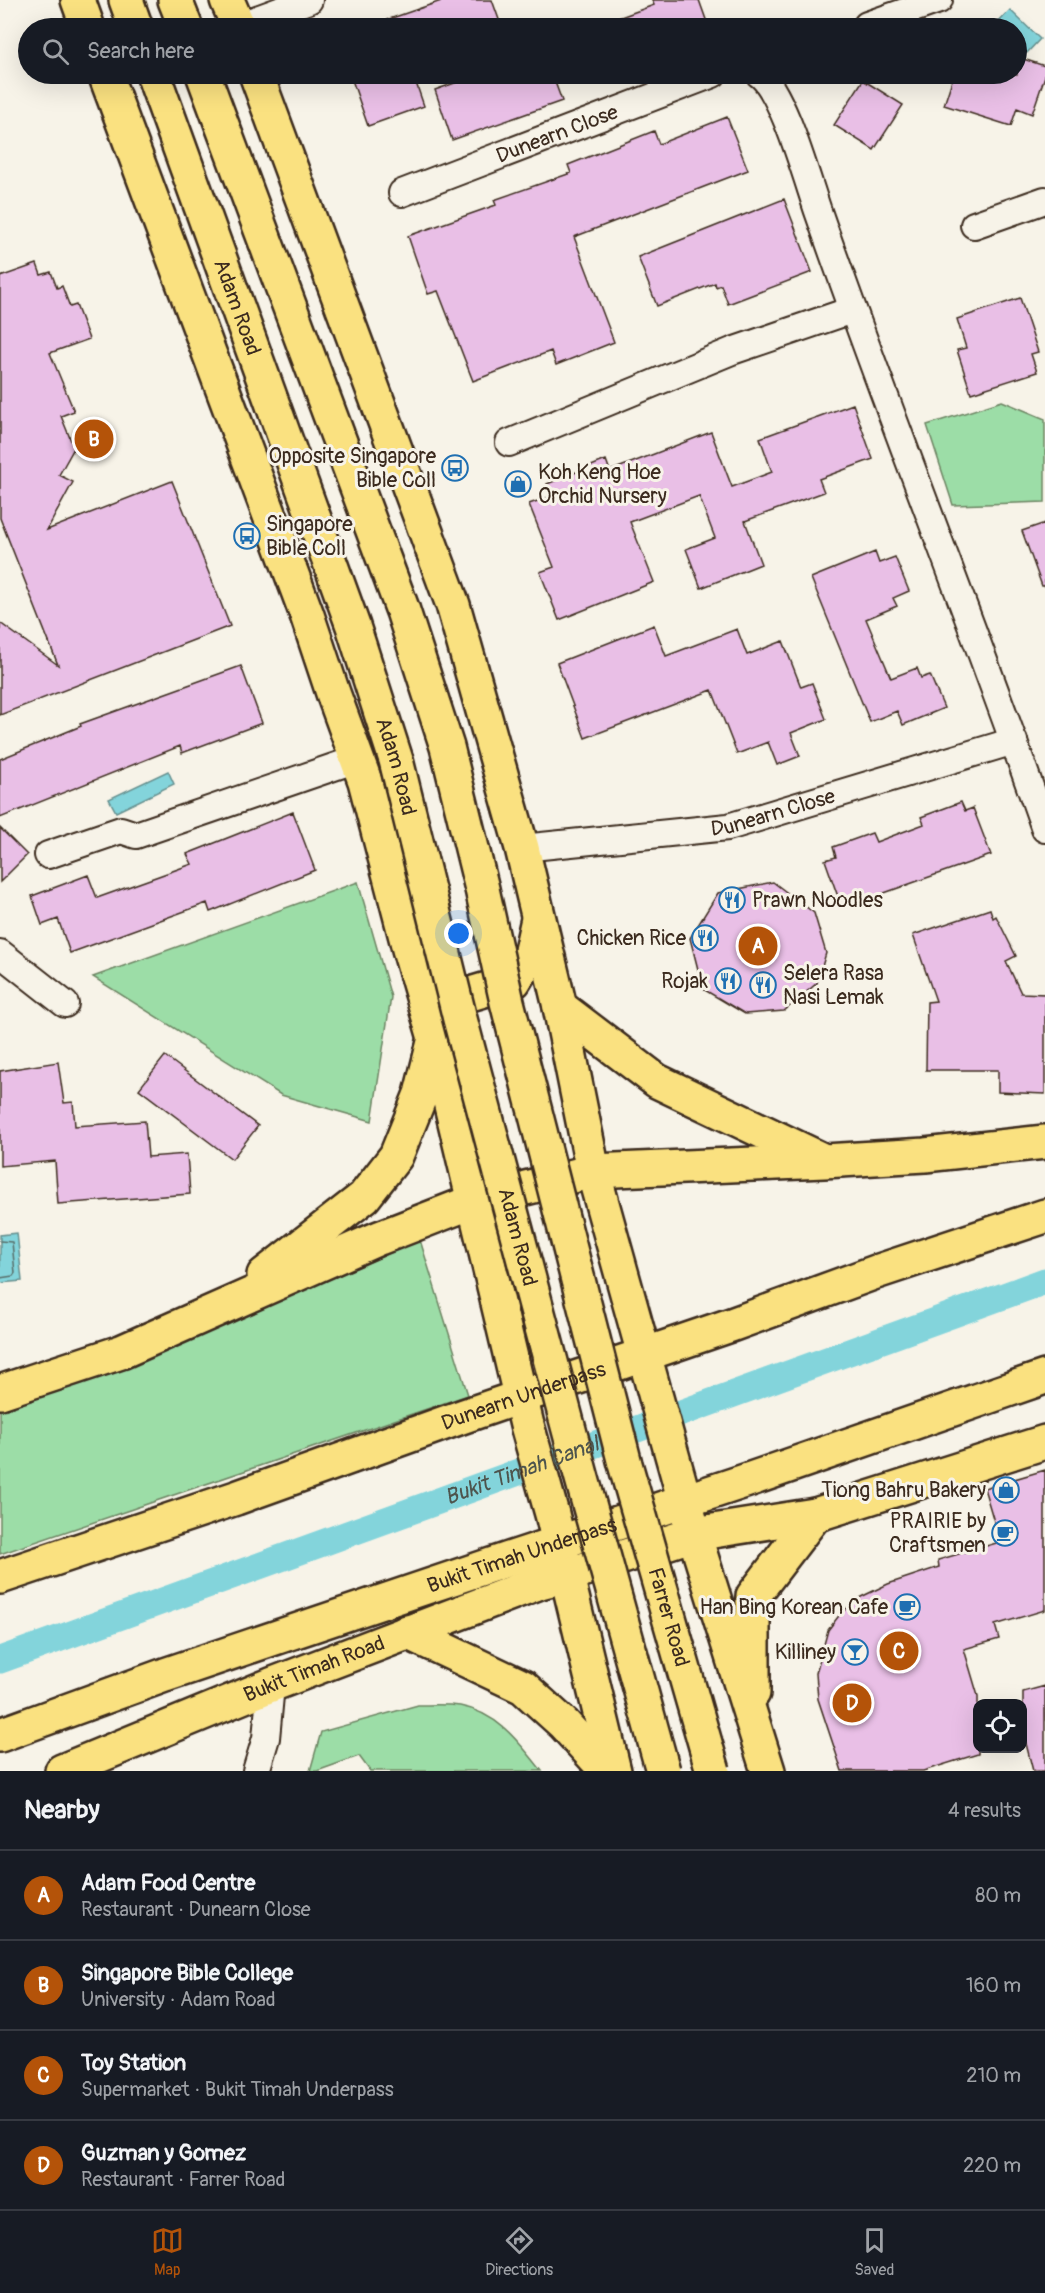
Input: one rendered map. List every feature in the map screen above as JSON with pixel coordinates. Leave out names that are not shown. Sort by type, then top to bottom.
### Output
[{"type":"highway","points":[[78,0],[84,18]]},
{"type":"highway","points":[[126,0],[132,18]]},
{"type":"highway","points":[[175,0],[182,18]]},
{"type":"highway","points":[[109,84],[303,604],[348,761],[366,781],[409,949],[435,1038],[527,1425],[552,1514],[614,1771]]},
{"type":"highway","name":"Adam Road","points":[[157,84],[349,615],[396,760],[460,1019],[581,1475],[663,1771]]},
{"type":"highway","name":"Farrer Road","points":[[207,84],[403,611],[447,747],[507,1002],[625,1464],[713,1771]]},
{"type":"highway","points":[[260,84],[453,605],[522,848],[560,1007],[593,1171],[645,1364],[694,1533],[768,1771]]},
{"type":"highway","points":[[409,949],[429,975],[467,995],[514,981],[530,955],[538,917]]},
{"type":"highway","points":[[560,1007],[657,1081],[824,1161]]},
{"type":"highway","points":[[222,1307],[364,1197],[396,1156],[421,1094],[435,1038]]},
{"type":"highway","points":[[0,1392],[121,1352],[379,1238],[474,1201],[593,1171],[925,1155],[1045,1142]]},
{"type":"highway","name":"Dunearn Underpass","points":[[0,1576],[236,1498],[876,1272],[1045,1216]]},
{"type":"highway","name":"Bukit Timah Underpass","points":[[0,1735],[176,1672],[498,1562],[746,1482],[1045,1377]]},
{"type":"highway","name":"Bukit Timah Road","points":[[62,1771],[271,1685],[540,1582],[694,1533],[815,1515],[1045,1442]]},
{"type":"highway","points":[[753,1721],[753,1596],[815,1515]]},
{"type":"highway","points":[[407,1632],[523,1687],[564,1724],[607,1771]]},
{"type":"street","points":[[235,18],[309,0]]},
{"type":"street","points":[[887,18],[939,0]]},
{"type":"street","name":"Dunearn Close","points":[[402,194],[687,84]]},
{"type":"street","points":[[770,84],[783,111],[852,310],[1045,829]]},
{"type":"street","points":[[974,225],[1045,200]]},
{"type":"street","points":[[508,442],[732,351],[852,310]]},
{"type":"street","name":"Dunearn Close","points":[[522,848],[728,827],[1014,741]]},
{"type":"street","points":[[48,855],[121,830],[136,835],[348,761]]},
{"type":"street","points":[[0,953],[65,1004]]},
{"type":"street","points":[[256,1771],[266,1738],[271,1685]]},
{"type":"green space","points":[[1002,401],[1045,419],[1045,502],[953,505],[927,425]]},
{"type":"green space","points":[[358,882],[391,997],[372,1121],[281,1095],[93,977]]},
{"type":"green space","points":[[420,1240],[468,1395],[0,1554],[0,1407],[130,1366]]},
{"type":"green space","points":[[418,1705],[460,1706],[486,1715],[507,1730],[542,1771],[370,1771],[359,1756],[317,1771],[310,1771],[321,1732]]},
{"type":"water","points":[[1010,10],[1018,18],[1003,18]]},
{"type":"water","points":[[1027,26],[1040,39],[1027,53]]},
{"type":"water","points":[[168,771],[174,784],[116,812],[109,799]]},
{"type":"water","points":[[17,1233],[22,1281],[0,1283],[0,1235]]},
{"type":"building","points":[[444,0],[492,0],[498,18],[392,18]]},
{"type":"building","points":[[652,0],[699,0],[705,18],[618,18],[654,5]]},
{"type":"building","points":[[1027,60],[1045,66],[1045,76],[1032,114],[1017,108],[1011,126],[944,105],[951,84],[1027,84]]},
{"type":"building","points":[[353,84],[416,84],[424,106],[368,126]]},
{"type":"building","points":[[452,84],[556,84],[562,101],[452,140],[435,90]]},
{"type":"building","points":[[860,84],[869,84],[903,105],[874,150],[834,125]]},
{"type":"building","points":[[727,117],[748,170],[574,237],[614,342],[556,365],[551,351],[473,381],[438,291],[428,294],[408,236],[496,205],[494,200],[571,173],[568,165],[654,131],[659,144]]},
{"type":"building","points":[[784,199],[812,272],[728,304],[721,285],[716,287],[715,283],[657,306],[638,257]]},
{"type":"building","points":[[37,264],[41,275],[51,272],[57,288],[62,286],[70,307],[76,305],[89,339],[50,353],[74,411],[61,416],[74,448],[59,475],[73,482],[47,530],[172,481],[230,626],[0,715],[0,623],[58,665],[0,518],[0,277]]},
{"type":"building","points":[[1020,298],[1038,352],[1031,354],[1037,372],[971,393],[957,350],[966,348],[957,319]]},
{"type":"building","points":[[853,404],[873,459],[819,479],[824,492],[745,521],[761,564],[701,588],[686,549],[715,538],[699,496],[630,522],[654,582],[559,620],[540,572],[554,567],[529,504],[552,496],[547,484],[606,460],[610,471],[711,432],[732,487],[772,472],[760,438]]},
{"type":"building","points":[[1045,523],[1045,586],[1042,586],[1022,531]]},
{"type":"building","points":[[875,552],[879,563],[895,557],[909,591],[893,598],[897,606],[866,619],[891,678],[917,668],[921,678],[930,675],[944,708],[903,725],[897,711],[870,722],[811,578]]},
{"type":"building","points":[[654,625],[666,656],[737,629],[747,655],[783,641],[801,687],[812,683],[826,719],[791,733],[800,756],[777,765],[768,742],[737,754],[712,690],[585,738],[557,663]]},
{"type":"building","points":[[241,666],[262,723],[182,753],[180,746],[0,818],[0,759],[81,726],[80,724]]},
{"type":"building","points":[[961,802],[965,811],[973,808],[991,855],[842,908],[825,860],[836,857],[833,847],[872,833],[876,842],[924,824],[921,817]]},
{"type":"building","points":[[293,812],[315,870],[210,912],[207,903],[70,953],[58,919],[42,925],[32,896],[88,875],[97,898],[192,864],[187,854]]},
{"type":"building","points":[[0,828],[27,855],[0,882]]},
{"type":"building","points":[[773,882],[814,913],[826,953],[817,983],[784,1011],[745,1014],[703,989],[690,938],[718,893]]},
{"type":"building","points":[[990,909],[993,918],[996,916],[1016,956],[1006,961],[1021,993],[1045,994],[1045,1094],[998,1092],[998,1070],[926,1070],[927,1002],[936,1001],[913,935]]},
{"type":"building","points":[[165,1056],[258,1126],[232,1159],[139,1089]]},
{"type":"building","points":[[58,1062],[64,1103],[73,1102],[75,1126],[145,1121],[148,1157],[187,1154],[190,1194],[58,1204],[55,1161],[0,1166],[0,1071]]},
{"type":"building","points":[[1045,1470],[1045,1610],[995,1625],[999,1639],[964,1649],[978,1696],[978,1699],[973,1699],[973,1753],[978,1754],[923,1771],[842,1771],[818,1699],[816,1673],[828,1630],[841,1613],[861,1597],[888,1584],[939,1567],[938,1560],[1000,1542],[984,1488]]},
{"type":"building","points":[[1045,1686],[1045,1771],[1033,1771],[1027,1748],[1027,1699],[1023,1699],[1023,1692]]},
{"type":"waterway","name":"Bukit Timah Canal","points":[[0,1660],[1045,1281]]},
{"type":"place","name":"Singapore Bible College","points":[[94,439]]},
{"type":"place","name":"Opposite Singapore Bible Coll","points":[[455,468]]},
{"type":"place","name":"Koh Keng Hoe Orchid Nursery","points":[[518,484]]},
{"type":"place","name":"Singapore Bible Coll","points":[[247,536]]},
{"type":"place","name":"Prawn Noodles","points":[[732,900]]},
{"type":"place","name":"Chicken Rice","points":[[705,938]]},
{"type":"place","name":"Adam Food Centre","points":[[758,946]]},
{"type":"place","name":"Rojak","points":[[728,981]]},
{"type":"place","name":"Selera Rasa Nasi Lemak","points":[[763,985]]},
{"type":"place","name":"Tiong Bahru Bakery","points":[[1006,1490]]},
{"type":"place","name":"PRAIRIE by Craftsmen","points":[[1005,1533]]},
{"type":"place","name":"Han Bing Korean Cafe","points":[[907,1607]]},
{"type":"place","name":"Toy Station","points":[[899,1651]]},
{"type":"place","name":"Killiney","points":[[855,1652]]},
{"type":"place","name":"Guzman y Gomez","points":[[852,1703]]}]
